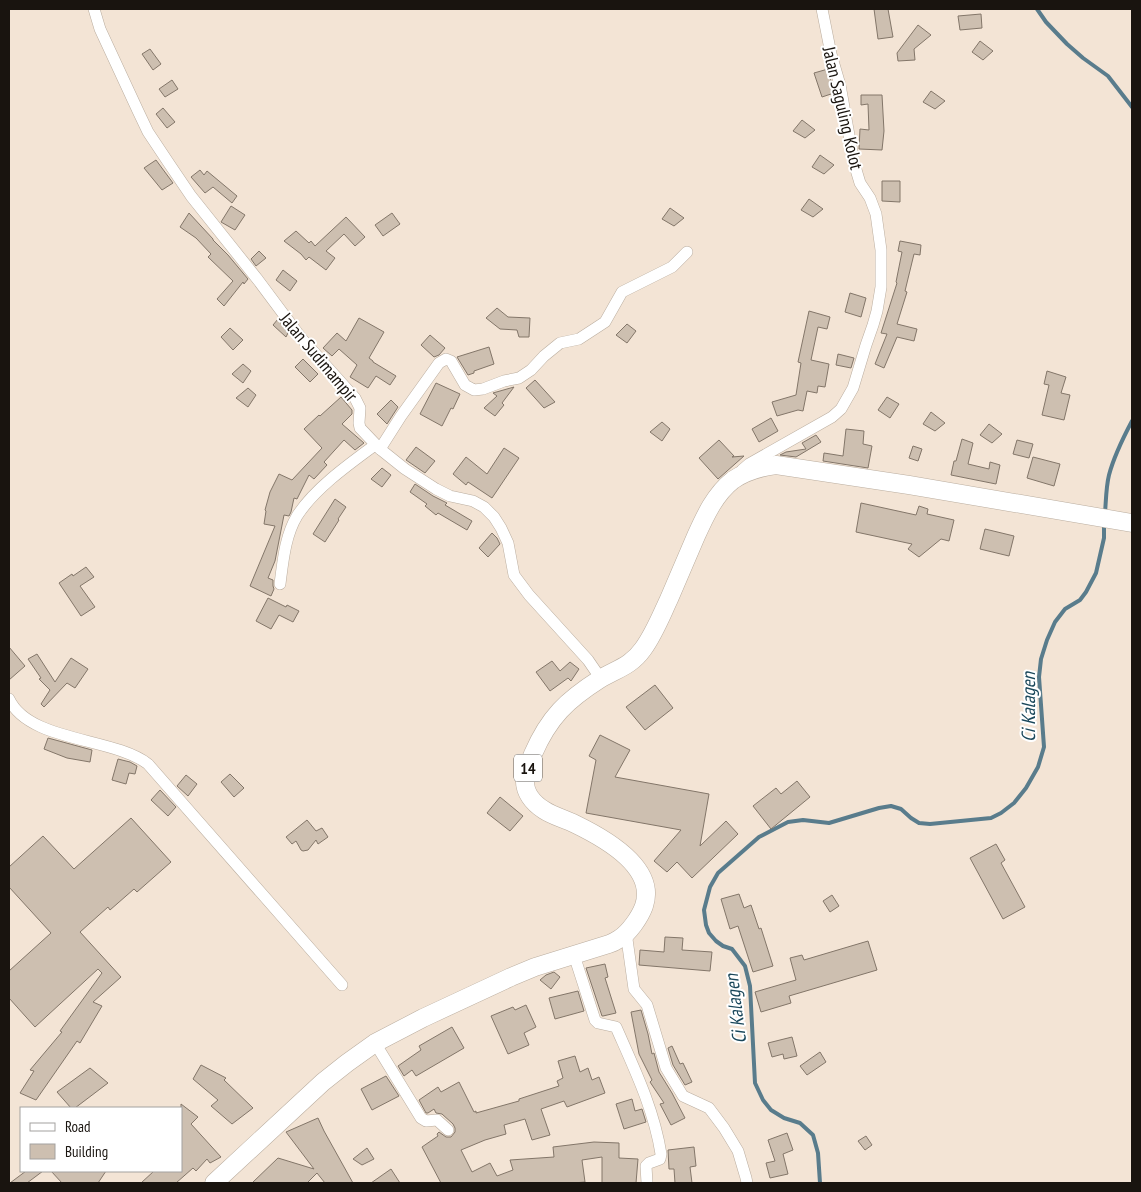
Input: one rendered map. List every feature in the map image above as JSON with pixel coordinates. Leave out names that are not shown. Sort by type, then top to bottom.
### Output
[{"type":"highway","name":"14","points":[[214,1183],[323,1082],[375,1043],[423,1018],[511,977],[535,967],[620,939],[636,922],[645,900],[645,886],[637,868],[612,845],[598,836],[544,810],[536,804],[529,796],[525,779],[536,746],[556,713],[567,702],[601,679],[630,664],[644,649],[656,627],[711,505],[722,490],[734,479],[758,468],[776,465],[928,488],[1127,522]]},
{"type":"street","name":"Jalan Sudimampir","points":[[94,9],[100,29],[148,132],[191,196],[302,339],[356,398],[360,408],[360,428],[377,447],[405,469],[450,496],[473,501],[484,507],[494,517],[508,543],[514,575],[529,595],[588,660],[601,679]]},
{"type":"street","name":"Jalan Saguling Kolot","points":[[722,490],[725,483],[749,464],[832,417],[841,409],[853,388],[877,311],[882,270],[876,214],[870,198],[860,183],[854,163],[840,85],[831,54],[822,9]]},
{"type":"street","points":[[280,584],[290,532],[297,516],[314,495],[342,470],[377,447],[439,363],[446,359],[451,361],[465,385],[474,390],[520,378],[560,343],[578,339],[604,322],[622,292],[672,267],[688,252]]},
{"type":"street","points":[[9,699],[16,710],[49,730],[128,753],[148,764],[342,985]]},
{"type":"street","points":[[626,932],[634,989],[647,1005],[666,1068],[683,1096],[709,1108],[724,1128],[738,1151],[747,1183]]},
{"type":"street","points":[[574,955],[595,1020],[616,1026],[644,1091],[652,1115],[660,1149],[660,1159],[646,1166],[647,1183]]},
{"type":"street","points":[[375,1043],[421,1118],[426,1121],[437,1120],[448,1130]]},
{"type":"building","points":[[874,9],[888,9],[893,37],[878,39]]},
{"type":"building","points":[[981,14],[982,28],[960,30],[958,16]]},
{"type":"building","points":[[918,25],[931,35],[914,49],[915,60],[898,61],[897,53]]},
{"type":"building","points":[[980,41],[993,51],[983,60],[972,52]]},
{"type":"building","points":[[150,49],[161,64],[153,70],[142,54]]},
{"type":"building","points":[[828,69],[834,93],[822,97],[814,73]]},
{"type":"building","points":[[172,80],[178,89],[165,97],[159,89]]},
{"type":"building","points":[[931,91],[945,101],[935,109],[923,102]]},
{"type":"building","points":[[861,95],[882,95],[884,131],[882,150],[859,149],[860,129],[869,130],[868,104],[861,105]]},
{"type":"building","points":[[163,108],[175,122],[167,128],[156,114]]},
{"type":"building","points":[[802,120],[815,130],[805,138],[793,131]]},
{"type":"building","points":[[820,155],[834,165],[824,174],[812,167]]},
{"type":"building","points":[[156,160],[173,183],[162,190],[144,168]]},
{"type":"building","points":[[200,170],[204,175],[207,171],[237,196],[232,203],[213,187],[205,193],[191,177]]},
{"type":"building","points":[[882,181],[900,181],[900,202],[882,201]]},
{"type":"building","points":[[809,199],[823,209],[813,217],[801,210]]},
{"type":"building","points":[[231,206],[245,215],[235,230],[221,222]]},
{"type":"building","points":[[670,208],[684,218],[674,226],[662,219]]},
{"type":"building","points":[[189,213],[248,279],[244,284],[243,282],[224,306],[217,299],[233,281],[208,257],[211,254],[196,238],[180,227]]},
{"type":"building","points":[[392,213],[400,224],[383,236],[375,225]]},
{"type":"building","points":[[346,217],[365,237],[355,246],[344,234],[326,251],[335,258],[326,270],[309,257],[306,260],[284,241],[296,231],[315,246]]},
{"type":"building","points":[[900,241],[921,245],[920,255],[914,254],[905,291],[907,292],[897,324],[917,329],[914,341],[897,337],[884,368],[875,364],[887,334],[881,333],[897,283],[902,252],[898,251]]},
{"type":"building","points":[[259,251],[266,258],[256,266],[251,259]]},
{"type":"building","points":[[283,270],[297,281],[290,291],[276,280]]},
{"type":"building","points":[[850,293],[866,298],[861,317],[845,312]]},
{"type":"building","points":[[497,308],[508,317],[530,318],[529,337],[519,337],[517,330],[500,329],[486,318]]},
{"type":"building","points":[[809,311],[830,317],[827,329],[818,327],[811,360],[829,364],[825,387],[818,386],[817,393],[807,391],[803,411],[798,410],[777,416],[772,402],[796,395],[801,363],[798,362]]},
{"type":"building","points":[[359,318],[384,332],[369,358],[396,376],[390,385],[376,376],[368,388],[350,377],[357,365],[339,349],[332,356],[323,348],[337,333],[346,341]]},
{"type":"building","points":[[278,319],[288,333],[286,337],[273,325]]},
{"type":"building","points":[[627,324],[636,331],[627,343],[616,335]]},
{"type":"building","points":[[230,328],[243,340],[233,350],[221,337]]},
{"type":"building","points":[[430,335],[445,348],[439,355],[434,357],[421,345]]},
{"type":"building","points":[[489,347],[494,364],[468,375],[457,357]]},
{"type":"building","points":[[838,354],[854,358],[851,368],[836,365]]},
{"type":"building","points":[[303,359],[318,374],[310,382],[295,367]]},
{"type":"building","points":[[243,364],[251,371],[243,383],[232,374]]},
{"type":"building","points":[[1047,371],[1066,377],[1061,393],[1070,395],[1064,420],[1042,415],[1049,385],[1044,384]]},
{"type":"building","points":[[535,380],[555,402],[544,408],[526,388]]},
{"type":"building","points":[[436,383],[460,394],[442,426],[420,414]]},
{"type":"building","points":[[514,387],[495,416],[484,408],[497,396],[493,393]]},
{"type":"building","points":[[248,388],[256,395],[248,407],[236,398]]},
{"type":"building","points":[[341,397],[352,410],[352,414],[342,424],[364,443],[355,450],[344,440],[324,462],[327,465],[314,479],[309,475],[297,499],[294,498],[289,516],[284,515],[275,561],[268,578],[273,580],[274,589],[271,596],[250,586],[275,526],[264,524],[265,510],[270,492],[279,474],[292,480],[322,448],[304,429]]},
{"type":"building","points":[[887,397],[899,404],[890,418],[878,410]]},
{"type":"building","points":[[391,400],[398,407],[387,424],[377,414]]},
{"type":"building","points":[[931,412],[945,423],[935,431],[923,424]]},
{"type":"building","points":[[771,418],[778,431],[759,442],[752,429]]},
{"type":"building","points":[[662,422],[670,429],[662,441],[650,432]]},
{"type":"building","points":[[989,424],[1002,434],[992,443],[980,435]]},
{"type":"building","points":[[846,429],[864,431],[863,444],[872,446],[868,468],[823,461],[824,453],[843,456]]},
{"type":"building","points":[[816,435],[821,442],[796,457],[780,455],[786,452],[806,449],[802,443]]},
{"type":"building","points":[[962,439],[973,443],[968,464],[989,469],[990,462],[1000,465],[996,484],[951,475]]},
{"type":"building","points":[[719,440],[734,456],[732,457],[744,456],[718,479],[699,458]]},
{"type":"building","points":[[1017,440],[1033,444],[1029,458],[1013,454]]},
{"type":"building","points":[[913,446],[922,449],[918,461],[909,458]]},
{"type":"building","points":[[416,447],[435,461],[425,473],[406,460]]},
{"type":"building","points":[[504,448],[519,458],[492,498],[468,482],[466,485],[453,474],[466,457],[487,474]]},
{"type":"building","points":[[1033,457],[1060,464],[1054,486],[1027,478]]},
{"type":"building","points":[[382,468],[391,475],[382,487],[371,479]]},
{"type":"building","points":[[415,484],[472,521],[467,530],[438,513],[436,515],[425,506],[427,504],[410,492]]},
{"type":"building","points":[[335,499],[346,507],[325,542],[313,534]]},
{"type":"building","points":[[861,503],[916,515],[919,506],[928,509],[927,514],[954,520],[949,541],[941,539],[919,557],[908,549],[912,544],[856,532]]},
{"type":"building","points":[[985,529],[1014,536],[1009,556],[980,549]]},
{"type":"building","points":[[492,533],[500,544],[488,557],[479,548]]},
{"type":"building","points":[[86,567],[94,577],[80,586],[95,607],[81,616],[59,583]]},
{"type":"building","points":[[268,598],[299,611],[293,622],[279,615],[271,629],[256,621]]},
{"type":"building","points":[[9,647],[25,666],[9,680]]},
{"type":"building","points":[[37,654],[55,682],[71,658],[88,669],[75,688],[67,683],[44,707],[41,704],[50,690],[39,679],[41,678],[28,659]]},
{"type":"building","points":[[552,661],[560,671],[570,662],[579,669],[571,681],[568,678],[550,691],[536,672]]},
{"type":"building","points":[[655,685],[673,708],[645,730],[626,707]]},
{"type":"building","points":[[600,735],[630,750],[615,777],[709,794],[700,846],[726,821],[738,834],[692,878],[677,862],[667,872],[654,861],[681,830],[586,813],[596,760],[589,756]]},
{"type":"building","points":[[48,738],[92,750],[90,762],[67,758],[44,749]]},
{"type":"building","points":[[118,759],[137,766],[135,774],[129,773],[126,784],[112,780]]},
{"type":"building","points":[[230,774],[244,788],[234,797],[221,782]]},
{"type":"building","points":[[186,775],[197,784],[188,796],[177,786]]},
{"type":"building","points":[[797,781],[810,797],[771,829],[753,806],[776,788],[781,794]]},
{"type":"building","points":[[160,790],[176,807],[168,816],[151,800]]},
{"type":"building","points":[[500,797],[523,816],[510,831],[487,813]]},
{"type":"building","points":[[131,818],[171,862],[137,892],[134,889],[110,910],[108,907],[80,932],[121,977],[93,1002],[102,1006],[80,1043],[77,1041],[36,1100],[20,1093],[34,1071],[30,1070],[62,1032],[60,1031],[102,973],[98,969],[35,1027],[9,998],[9,971],[51,933],[9,887],[9,867],[43,836],[74,869]]},
{"type":"building","points":[[307,820],[316,831],[322,828],[328,837],[318,844],[316,840],[308,850],[303,851],[296,841],[292,844],[286,837]]},
{"type":"building","points":[[996,844],[1005,860],[1001,863],[1025,907],[1003,919],[970,858]]},
{"type":"building","points":[[739,894],[744,908],[751,905],[759,929],[761,928],[773,966],[753,972],[738,926],[730,929],[721,899]]},
{"type":"building","points":[[832,895],[839,906],[830,912],[823,901]]},
{"type":"building","points":[[665,937],[683,938],[682,950],[712,952],[710,971],[639,965],[640,950],[664,952]]},
{"type":"building","points":[[868,941],[877,970],[789,996],[791,1003],[761,1012],[755,992],[796,980],[790,958],[802,955],[804,960]]},
{"type":"building","points":[[605,964],[608,977],[605,978],[616,1013],[602,1016],[586,968]]},
{"type":"building","points":[[554,972],[560,977],[551,989],[540,980]]},
{"type":"building","points":[[578,991],[584,1011],[555,1019],[549,998]]},
{"type":"building","points":[[526,1005],[536,1027],[524,1033],[529,1045],[508,1054],[491,1016],[513,1007],[515,1010]]},
{"type":"building","points":[[641,1010],[652,1054],[654,1053],[659,1072],[685,1118],[671,1125],[660,1104],[664,1103],[650,1082],[652,1080],[639,1054],[631,1012]]},
{"type":"building","points":[[452,1027],[464,1048],[416,1076],[412,1070],[404,1076],[398,1066],[421,1050],[419,1046]]},
{"type":"building","points":[[792,1037],[797,1056],[784,1059],[783,1054],[772,1057],[768,1043]]},
{"type":"building","points":[[672,1046],[680,1064],[683,1063],[692,1082],[685,1085],[673,1065],[668,1048]]},
{"type":"building","points":[[820,1052],[826,1062],[807,1075],[800,1066]]},
{"type":"building","points":[[575,1056],[580,1072],[588,1068],[592,1080],[599,1077],[605,1093],[567,1107],[564,1101],[541,1109],[550,1135],[532,1140],[525,1119],[504,1125],[506,1134],[461,1150],[472,1172],[490,1163],[497,1176],[513,1170],[510,1160],[554,1157],[553,1147],[594,1142],[619,1143],[619,1158],[638,1159],[636,1183],[602,1183],[602,1157],[582,1160],[585,1182],[441,1183],[422,1147],[438,1136],[439,1132],[446,1137],[451,1137],[455,1132],[455,1128],[442,1114],[436,1113],[434,1109],[426,1113],[419,1100],[438,1087],[441,1092],[459,1082],[476,1113],[519,1101],[519,1099],[559,1086],[557,1081],[563,1078],[558,1061]]},
{"type":"building","points":[[201,1065],[226,1078],[224,1080],[253,1108],[232,1124],[211,1106],[218,1100],[193,1079]]},
{"type":"building","points":[[90,1068],[108,1083],[76,1107],[70,1107],[57,1092]]},
{"type":"building","points":[[386,1076],[399,1096],[372,1110],[361,1089]]},
{"type":"building","points":[[632,1099],[635,1111],[642,1109],[646,1122],[624,1129],[616,1104]]},
{"type":"building","points":[[181,1104],[198,1117],[191,1124],[221,1157],[210,1163],[207,1159],[196,1171],[193,1168],[176,1183],[141,1183],[153,1172],[182,1172]]},
{"type":"building","points":[[318,1118],[353,1183],[325,1183],[317,1173],[307,1183],[252,1183],[278,1158],[314,1169],[286,1132]]},
{"type":"building","points":[[787,1133],[793,1150],[783,1154],[788,1174],[770,1178],[766,1163],[775,1161],[768,1140]]},
{"type":"building","points":[[866,1136],[872,1145],[865,1150],[858,1141]]},
{"type":"building","points":[[694,1147],[696,1166],[690,1167],[692,1183],[675,1183],[674,1169],[669,1169],[668,1150]]},
{"type":"building","points":[[367,1148],[374,1159],[362,1165],[353,1159]]},
{"type":"building","points":[[391,1169],[400,1183],[371,1183]]},
{"type":"building","points":[[25,1172],[42,1172],[27,1183],[10,1183]]},
{"type":"building","points":[[52,1172],[105,1172],[98,1183],[62,1183]]},
{"type":"waterway","name":"Ci Kalagen","points":[[1037,9],[1046,22],[1067,44],[1108,76],[1132,107]]},
{"type":"waterway","name":"Ci Kalagen","points":[[1105,513],[1107,484],[1111,468],[1132,421]]},
{"type":"waterway","name":"Ci Kalagen","points":[[820,1183],[818,1153],[813,1135],[800,1123],[784,1118],[771,1110],[763,1100],[755,1083],[750,986],[745,966],[732,949],[723,946],[709,933],[704,910],[710,887],[718,873],[759,837],[788,822],[803,820],[829,823],[891,806],[901,809],[919,823],[930,824],[991,818],[1014,803],[1026,788],[1038,767],[1044,747],[1039,677],[1041,659],[1047,640],[1055,622],[1065,609],[1080,600],[1096,573],[1104,538],[1104,523]]}]
